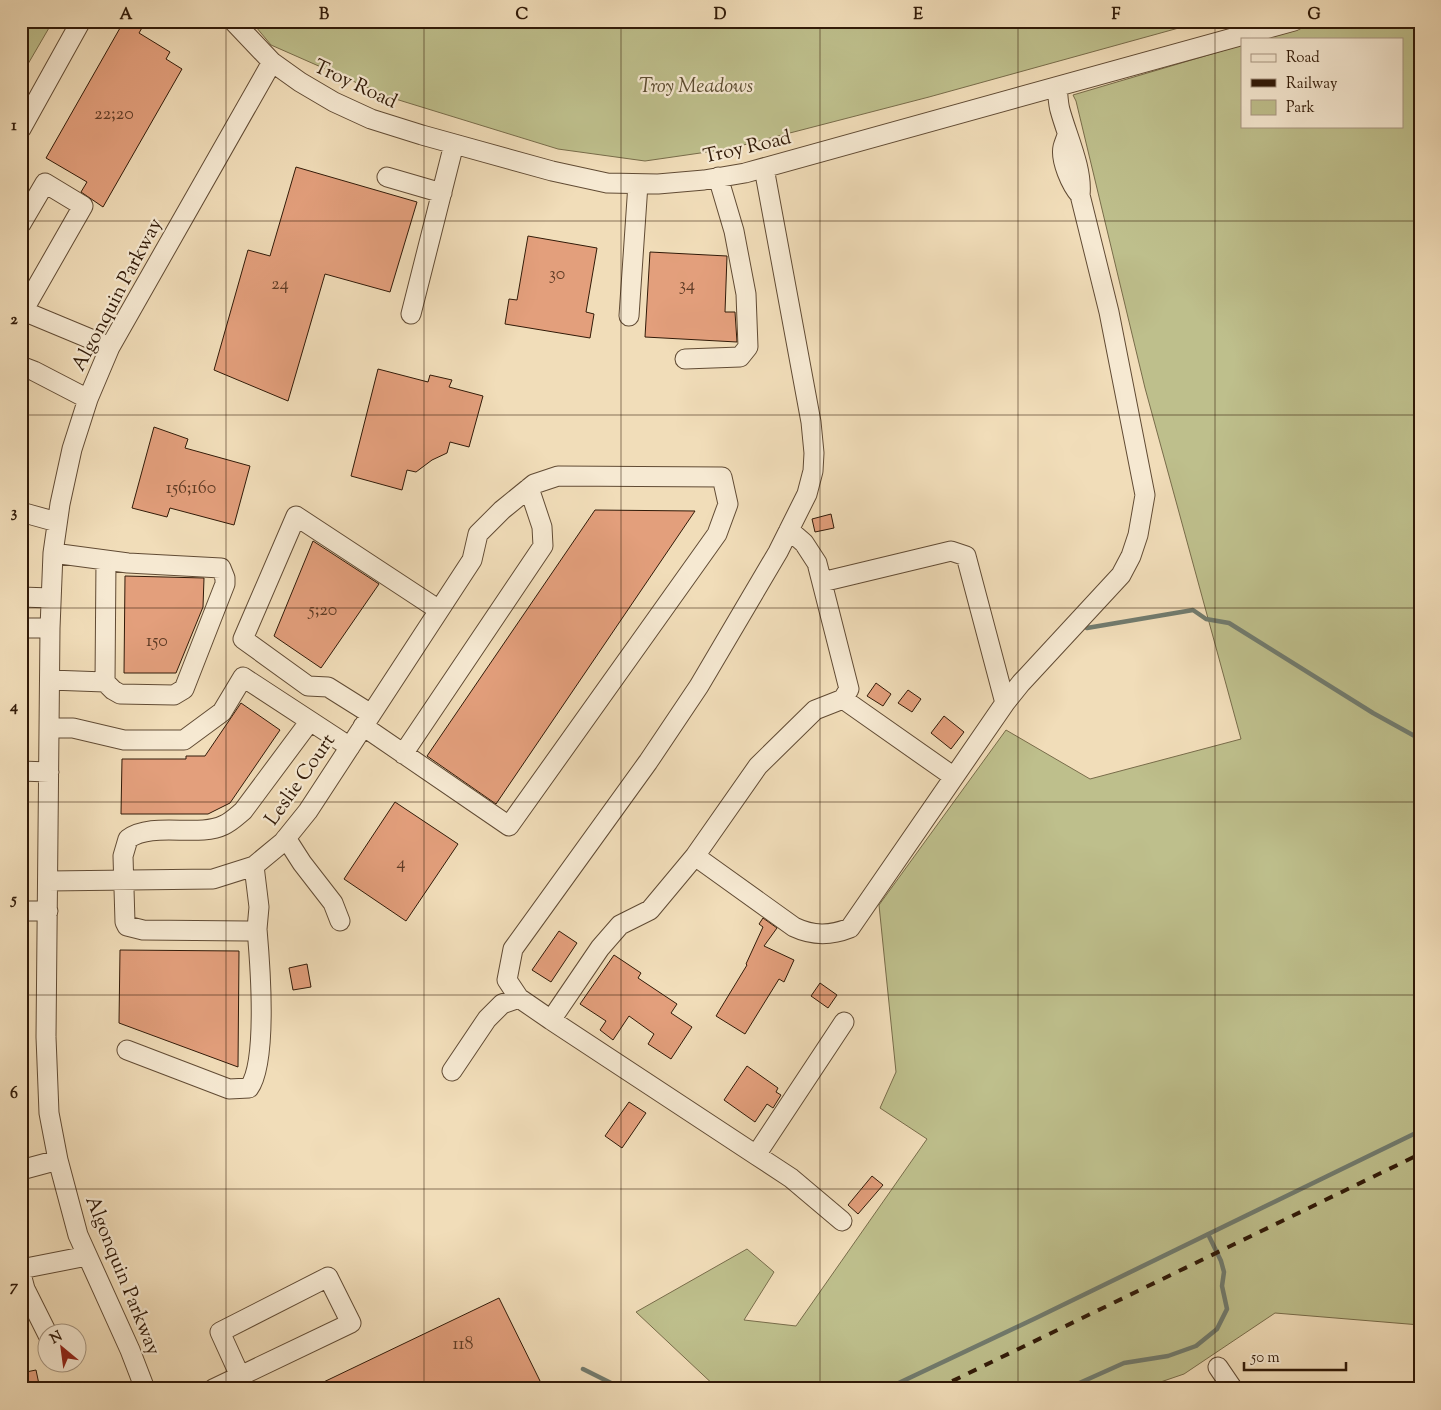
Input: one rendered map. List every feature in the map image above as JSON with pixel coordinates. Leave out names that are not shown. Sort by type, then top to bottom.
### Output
[{"type":"street","points":[[21,129],[81,21]]},
{"type":"street","name":"Troy Road","points":[[233,21],[272,62],[300,82],[334,102],[371,119],[552,171],[607,183],[638,184],[718,178],[745,173],[1294,21]]},
{"type":"street","name":"Algonquin Parkway","points":[[144,1389],[130,1350],[87,1256],[71,1212],[49,1113],[47,1088],[49,728],[53,553],[57,522],[72,449],[88,399],[110,346],[272,62]]},
{"type":"street","points":[[695,856],[794,927],[810,934],[818,935],[838,933],[850,928],[1005,703],[1021,683],[1121,575],[1131,556],[1142,515],[1145,495],[1109,312],[1080,195],[1073,187],[1068,176],[1062,149],[1067,135],[1059,108],[1057,86]]},
{"type":"street","points":[[411,314],[454,144]]},
{"type":"street","points":[[764,168],[807,403],[814,453],[813,471],[808,494],[699,686],[648,762],[513,949],[507,980],[519,998],[791,1178],[842,1221]]},
{"type":"street","points":[[387,178],[442,193]]},
{"type":"street","points":[[685,359],[740,357],[748,347],[746,294],[734,231],[718,178]]},
{"type":"street","points":[[21,224],[45,183],[83,206],[22,311],[110,346]]},
{"type":"street","points":[[629,316],[638,184]]},
{"type":"street","points":[[21,366],[88,399]]},
{"type":"street","points":[[403,754],[543,546],[542,527],[529,488],[534,484],[558,476],[722,477],[728,504],[718,534],[509,826],[403,754],[328,687],[308,686],[243,639],[296,516],[439,610]]},
{"type":"street","name":"Leslie Court","points":[[48,881],[213,879],[254,866],[286,838],[308,811],[472,560],[478,534],[502,510],[529,488]]},
{"type":"street","points":[[21,512],[57,522]]},
{"type":"street","points":[[551,1020],[600,948],[620,925],[650,910],[695,856],[758,766],[814,710],[843,699],[849,689],[817,563],[804,543],[789,530]]},
{"type":"street","points":[[822,582],[951,552],[966,556],[1005,703]]},
{"type":"street","points":[[50,680],[105,682],[120,694],[174,694],[184,689],[226,578],[221,568],[106,560],[53,553]]},
{"type":"street","points":[[105,682],[106,560]]},
{"type":"street","points":[[21,597],[51,598]]},
{"type":"street","points":[[21,628],[50,628]]},
{"type":"street","points":[[49,728],[73,728],[124,740],[184,740],[222,712],[243,677],[350,747]]},
{"type":"street","points":[[843,699],[954,777]]},
{"type":"street","points":[[257,929],[247,931],[143,930],[127,926],[125,922],[123,856],[128,839],[142,832],[212,829],[223,826],[233,820],[243,811],[310,720]]},
{"type":"street","points":[[21,771],[49,772]]},
{"type":"street","points":[[286,838],[302,863],[333,903],[340,921]]},
{"type":"street","points":[[127,1050],[229,1089],[249,1088],[254,1082],[260,1059],[261,972],[257,929],[259,907],[254,866]]},
{"type":"street","points":[[21,911],[48,911]]},
{"type":"street","points":[[452,1071],[487,1019],[502,1004],[519,998]]},
{"type":"street","points":[[756,1155],[844,1022]]},
{"type":"street","points":[[21,1170],[58,1160]]},
{"type":"street","points":[[21,1269],[87,1256]]},
{"type":"street","points":[[21,1274],[25,1289],[42,1322]]},
{"type":"street","points":[[213,1389],[351,1323],[328,1277],[220,1332],[240,1376]]},
{"type":"street","points":[[1218,1367],[1234,1389]]},
{"type":"green space","points":[[21,21],[53,21],[21,76]]},
{"type":"green space","name":"Troy Meadows","points":[[251,21],[1204,21],[929,97],[728,149],[645,161],[558,149],[389,97],[271,45]]},
{"type":"green space","points":[[1321,21],[1420,21],[1420,1325],[1275,1313],[1184,1374],[1140,1389],[718,1389],[636,1312],[747,1249],[774,1272],[744,1320],[796,1326],[927,1139],[880,1108],[896,1072],[879,905],[1006,730],[1090,779],[1241,739],[1145,388],[1073,95],[1241,45],[1241,128],[1404,128],[1404,38],[1265,38]]},
{"type":"building","points":[[124,21],[135,21],[143,26],[139,33],[170,52],[166,59],[182,69],[103,207],[81,192],[87,182],[46,158]]},
{"type":"building","points":[[296,167],[417,202],[390,292],[325,274],[288,401],[214,370],[248,250],[270,256]]},
{"type":"building","points":[[528,236],[597,248],[586,312],[594,314],[590,338],[505,324],[509,299],[517,300]]},
{"type":"building","points":[[650,252],[727,256],[725,312],[735,312],[737,342],[645,337]]},
{"type":"building","points":[[378,369],[428,382],[430,375],[452,380],[449,387],[483,396],[469,447],[450,442],[447,453],[432,460],[416,472],[407,470],[402,490],[351,476]]},
{"type":"building","points":[[154,427],[188,439],[185,448],[250,466],[234,525],[170,508],[167,517],[132,508]]},
{"type":"building","points":[[595,510],[695,511],[496,804],[427,756]]},
{"type":"building","points":[[831,514],[834,528],[815,532],[812,519]]},
{"type":"building","points":[[313,541],[379,584],[321,668],[274,636]]},
{"type":"building","points":[[125,576],[204,578],[203,607],[176,673],[124,673]]},
{"type":"building","points":[[876,683],[891,694],[883,706],[867,696]]},
{"type":"building","points":[[908,690],[921,699],[912,712],[898,703]]},
{"type":"building","points":[[241,703],[280,730],[230,803],[208,814],[121,814],[122,759],[186,759],[186,756],[205,756]]},
{"type":"building","points":[[944,716],[964,732],[951,749],[931,733]]},
{"type":"building","points":[[395,802],[458,844],[406,921],[344,879]]},
{"type":"building","points":[[763,918],[777,928],[764,946],[794,960],[784,982],[779,979],[745,1034],[716,1016],[747,965],[763,927],[759,924]]},
{"type":"building","points":[[559,931],[577,943],[551,982],[532,970]]},
{"type":"building","points":[[120,950],[239,951],[238,1067],[119,1023]]},
{"type":"building","points":[[614,955],[641,973],[638,978],[677,1004],[671,1013],[692,1027],[671,1059],[648,1044],[654,1034],[629,1016],[613,1040],[600,1030],[606,1021],[580,1004]]},
{"type":"building","points":[[307,964],[311,987],[293,990],[289,968]]},
{"type":"building","points":[[820,983],[837,995],[828,1008],[811,996]]},
{"type":"building","points":[[747,1066],[778,1088],[776,1092],[781,1095],[773,1108],[767,1104],[755,1122],[724,1100]]},
{"type":"building","points":[[629,1102],[646,1113],[622,1148],[605,1136]]},
{"type":"building","points":[[872,1176],[883,1185],[858,1214],[848,1205]]},
{"type":"building","points":[[499,1298],[544,1389],[309,1389]]},
{"type":"building","points":[[36,1370],[40,1389],[21,1389],[21,1373]]},
{"type":"waterway","points":[[1087,628],[1193,610],[1206,619],[1229,623],[1373,713],[1420,739]]},
{"type":"waterway","points":[[886,1389],[1420,1131]]},
{"type":"waterway","points":[[1066,1389],[1124,1363],[1168,1356],[1196,1346],[1217,1329],[1227,1309],[1222,1286],[1224,1272],[1221,1261],[1208,1234]]},
{"type":"waterway","points":[[583,1369],[623,1389]]},
{"type":"railway","points":[[936,1389],[1420,1154]]}]
